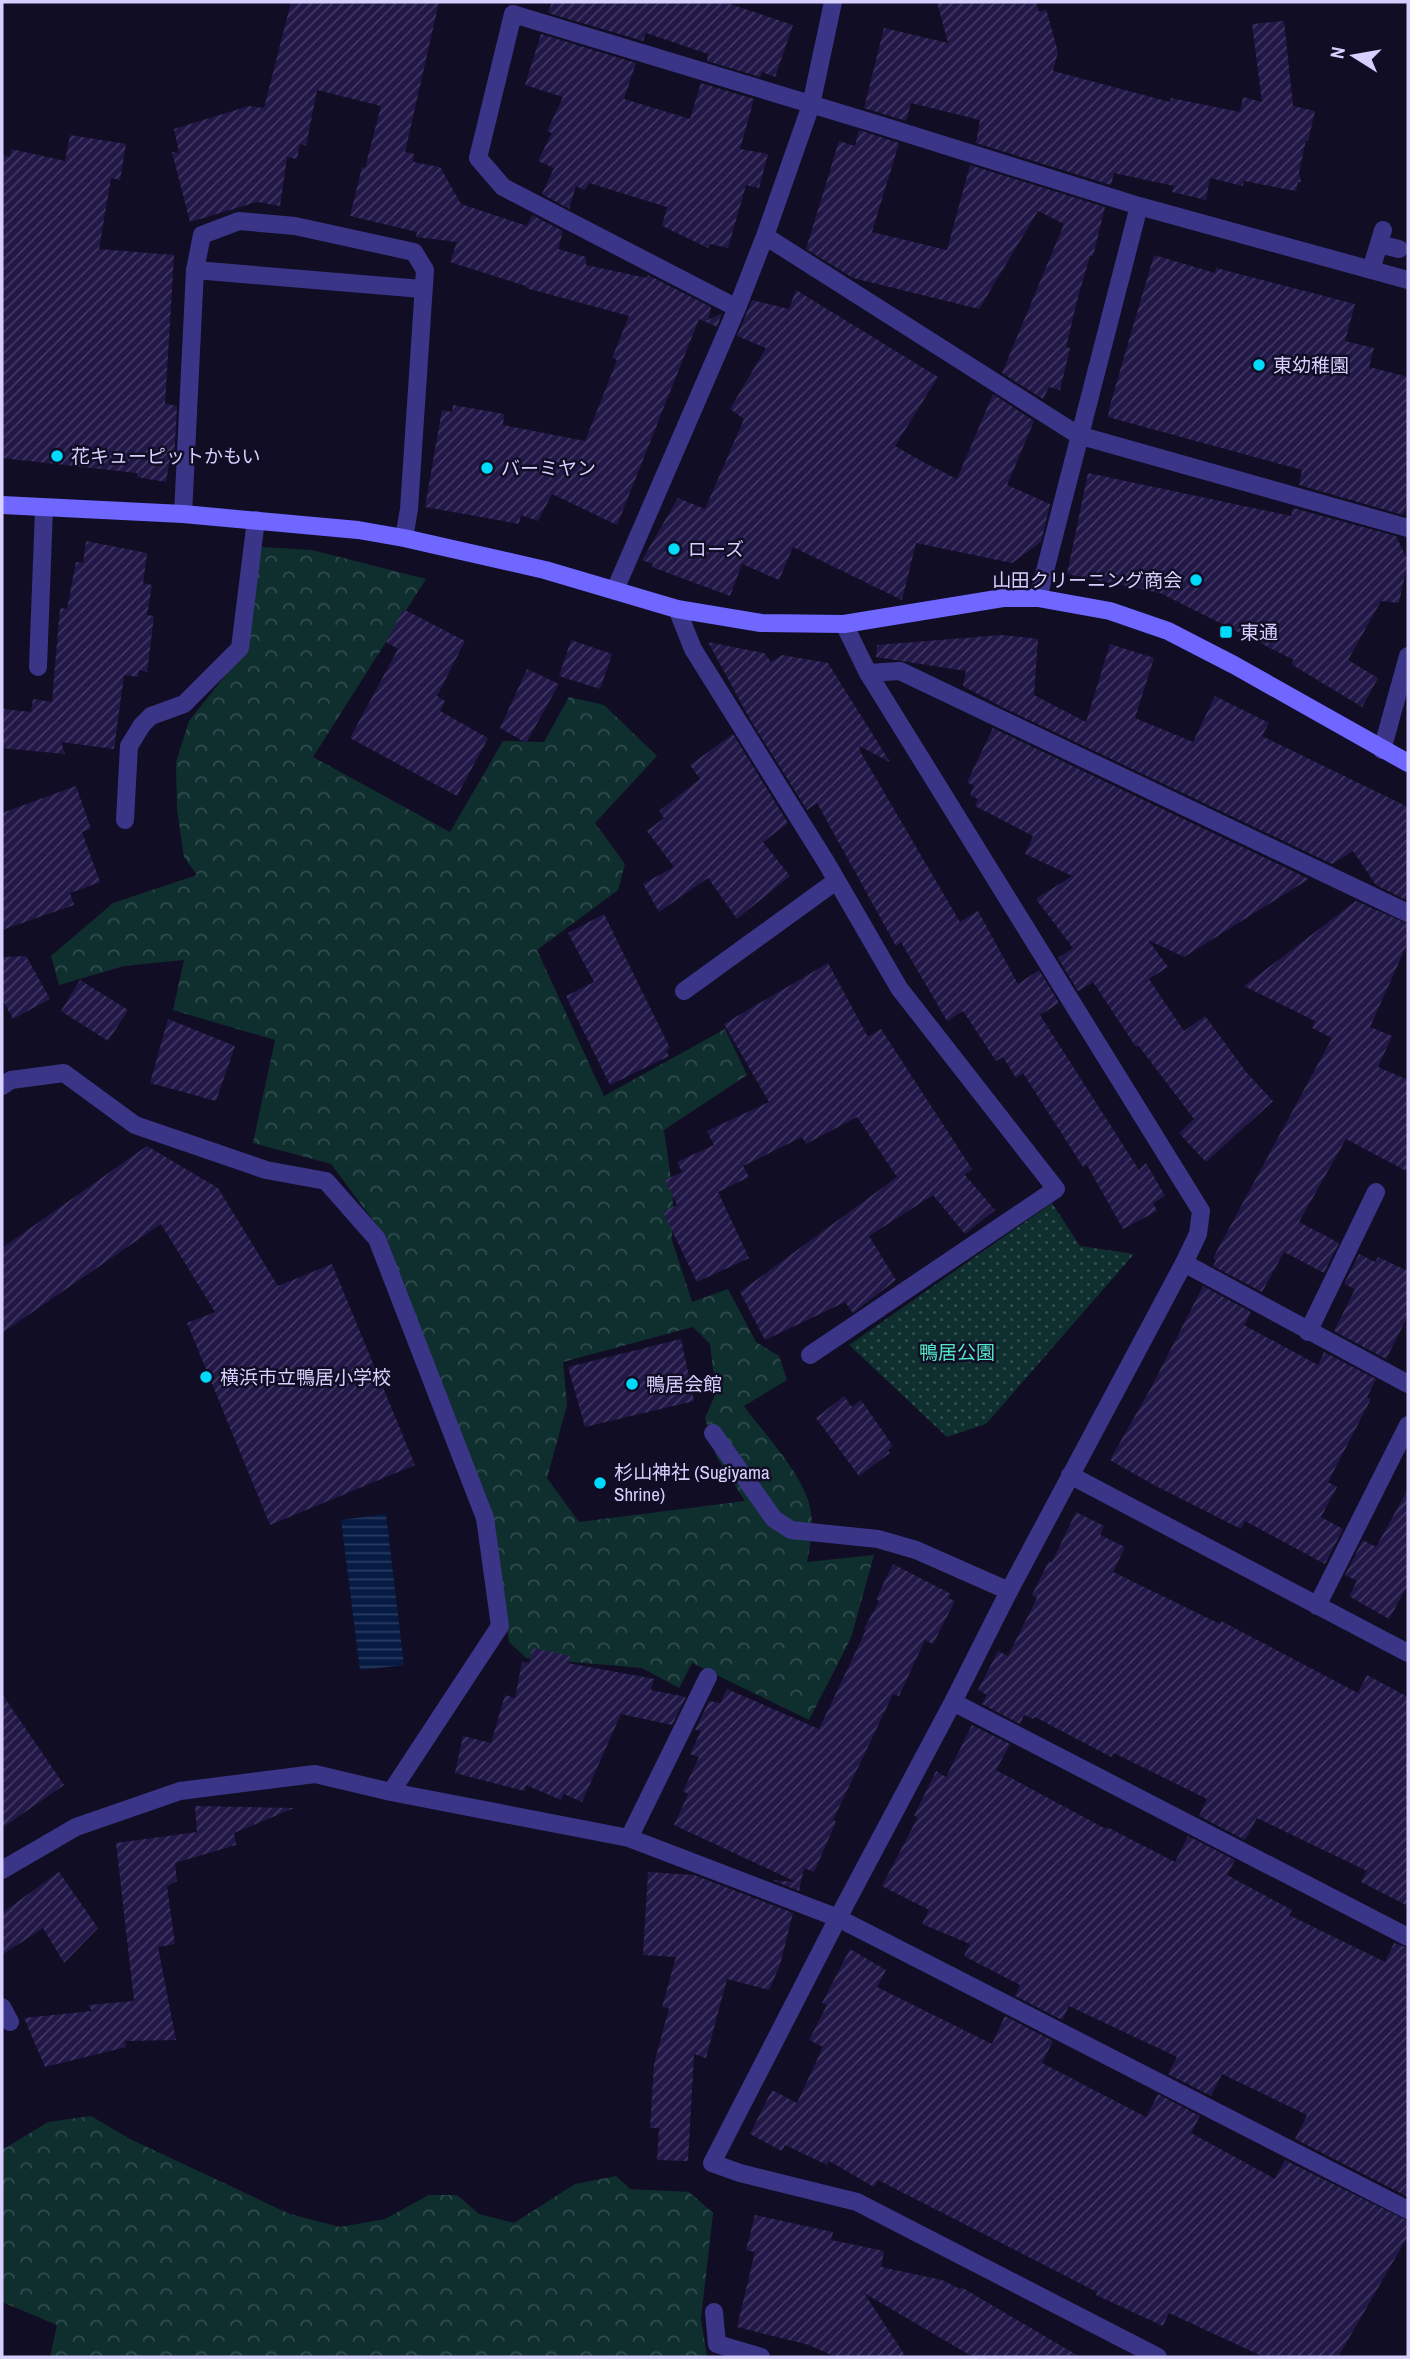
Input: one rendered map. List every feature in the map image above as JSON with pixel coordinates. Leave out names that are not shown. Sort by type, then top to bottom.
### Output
[{"type":"street","points":[[615,590],[737,308],[765,236],[811,105],[833,2]]},
{"type":"street","points":[[737,308],[503,187],[478,158],[513,14],[1139,206],[1408,279]]},
{"type":"street","points":[[1038,598],[1139,206]]},
{"type":"street","points":[[183,514],[195,270],[202,235],[240,221],[295,226],[415,252],[425,270],[404,538]]},
{"type":"street","points":[[765,236],[1078,435],[1408,528]]},
{"type":"street","points":[[1371,271],[1381,237],[1399,249]]},
{"type":"street","points":[[195,270],[422,289]]},
{"type":"street","points":[[2,505],[183,514],[358,530],[545,570],[677,609],[761,623],[844,624],[1003,598],[1038,598],[1110,611],[1168,631],[1408,763]]},
{"type":"street","points":[[38,667],[44,508]]},
{"type":"street","points":[[125,820],[129,746],[142,725],[151,716],[184,704],[240,648],[256,520]]},
{"type":"street","points":[[677,609],[693,649],[899,988],[1056,1189],[810,1355]]},
{"type":"street","points":[[844,624],[868,673],[1201,1211],[1198,1234],[1184,1263],[1009,1591],[712,2163],[740,2173],[857,2202],[1158,2357]]},
{"type":"street","points":[[1382,750],[1408,656]]},
{"type":"street","points":[[868,673],[900,671],[1408,913]]},
{"type":"street","points":[[684,991],[836,881]]},
{"type":"street","points":[[2,1086],[12,1080],[64,1073],[135,1125],[266,1170],[326,1181],[377,1239],[485,1518],[500,1626],[391,1792]]},
{"type":"street","points":[[1308,1332],[1376,1192]]},
{"type":"street","points":[[1184,1263],[1408,1384]]},
{"type":"street","points":[[1317,1606],[1408,1425]]},
{"type":"street","points":[[712,1433],[774,1519],[791,1530],[878,1539],[916,1550],[1009,1591]]},
{"type":"street","points":[[1070,1475],[1408,1653]]},
{"type":"street","points":[[629,1838],[708,1677]]},
{"type":"street","points":[[953,1702],[1408,1937]]},
{"type":"street","points":[[2,1870],[76,1826],[180,1791],[315,1774],[391,1792],[629,1838],[838,1918],[1408,2210]]},
{"type":"street","points":[[714,2312],[717,2344],[761,2357]]},
{"type":"green space","points":[[262,547],[312,550],[426,579],[313,757],[450,832],[503,741],[544,742],[569,697],[604,705],[657,756],[595,823],[625,864],[618,890],[537,950],[604,1096],[725,1029],[747,1075],[664,1130],[673,1193],[672,1240],[692,1302],[728,1289],[756,1342],[779,1356],[787,1380],[744,1406],[794,1471],[808,1500],[812,1526],[807,1562],[874,1555],[851,1638],[809,1720],[692,1663],[679,1688],[642,1668],[526,1658],[509,1642],[491,1515],[384,1235],[331,1164],[253,1143],[275,1040],[173,1010],[184,960],[124,966],[59,985],[51,956],[113,903],[197,875],[184,857],[177,809],[176,762],[189,721],[247,648],[246,567]],"holes":[[[693,1327],[710,1344],[716,1393],[705,1418],[716,1456],[745,1501],[579,1522],[547,1478],[567,1405],[563,1362]]]},
{"type":"green space","name":"鴨居公園","points":[[1052,1203],[1080,1246],[1134,1254],[986,1424],[947,1437],[849,1345]]},
{"type":"green space","points":[[91,2116],[130,2139],[290,2214],[340,2227],[385,2219],[429,2195],[457,2195],[479,2214],[514,2223],[575,2184],[616,2176],[630,2189],[689,2192],[713,2213],[701,2319],[707,2357],[50,2357],[57,2325],[2,2302],[2,2150],[48,2122]]},
{"type":"water","points":[[386,1514],[404,1665],[360,1670],[341,1520]]},
{"type":"building","points":[[291,2],[439,2],[405,152],[414,154],[413,162],[440,167],[461,204],[527,226],[532,215],[563,231],[558,249],[586,257],[586,265],[647,278],[648,275],[711,307],[708,320],[722,313],[717,327],[699,319],[617,525],[552,494],[538,521],[521,515],[519,524],[425,507],[442,410],[452,412],[453,405],[504,414],[503,425],[585,441],[617,360],[612,358],[629,316],[526,288],[450,262],[457,242],[416,237],[417,232],[350,216],[381,106],[317,90],[306,146],[300,144],[297,159],[287,157],[280,206],[257,202],[190,222],[172,152],[179,153],[174,129],[249,106],[264,108]]},
{"type":"building","points":[[552,2],[724,2],[793,25],[775,77],[762,72],[760,77],[707,61],[708,54],[646,33],[643,41],[548,13]]},
{"type":"building","points":[[937,2],[1036,2],[1039,12],[1046,9],[1058,52],[1053,71],[1170,102],[1171,98],[1240,112],[1243,97],[1262,102],[1252,24],[1284,21],[1293,106],[1315,111],[1299,172],[1301,182],[1298,182],[1296,191],[1244,181],[1243,186],[1210,178],[1206,200],[1172,192],[1174,186],[1114,173],[1111,185],[976,143],[980,120],[911,103],[906,121],[864,108],[884,28],[948,43]]},
{"type":"building","points":[[541,34],[636,63],[624,99],[690,119],[701,83],[754,99],[740,149],[768,154],[759,188],[746,185],[728,248],[710,244],[708,248],[662,226],[667,207],[589,183],[585,190],[576,186],[569,209],[542,194],[554,168],[538,161],[552,133],[547,131],[563,97],[525,85]]},
{"type":"building","points":[[859,130],[899,143],[872,232],[947,250],[970,165],[1105,207],[1093,256],[1090,256],[1078,297],[1066,347],[1070,348],[1060,390],[1049,387],[1043,399],[1002,373],[1064,224],[1038,211],[979,309],[853,278],[806,249],[839,141],[855,146]]},
{"type":"building","points":[[70,135],[126,144],[120,180],[111,178],[99,249],[174,255],[165,404],[177,406],[174,459],[170,458],[166,482],[137,477],[137,473],[2,458],[2,155],[10,157],[11,149],[65,161]]},
{"type":"building","name":"東幼稚園","points":[[1154,255],[1215,273],[1216,268],[1355,304],[1345,341],[1374,348],[1369,367],[1408,377],[1408,499],[1403,515],[1299,485],[1302,470],[1108,417]]},
{"type":"building","points":[[796,290],[938,377],[895,446],[923,462],[957,479],[993,394],[1034,421],[1007,485],[1050,504],[1041,542],[1012,563],[916,543],[902,600],[793,547],[779,580],[742,564],[730,596],[652,567],[653,564],[642,560],[678,498],[705,509],[744,419],[730,409],[766,348],[737,336],[752,300],[789,309]]},
{"type":"building","points":[[1088,473],[1291,516],[1293,508],[1396,536],[1408,561],[1399,603],[1381,601],[1348,660],[1378,678],[1362,707],[1291,664],[1294,660],[1160,593],[1067,574]]},
{"type":"building","points":[[86,541],[147,553],[143,583],[152,585],[147,615],[154,616],[147,672],[139,670],[138,677],[124,675],[114,749],[61,742],[65,754],[2,748],[2,709],[31,712],[33,699],[52,702],[60,608],[67,609],[76,562],[83,563]]},
{"type":"building","points":[[403,609],[465,641],[437,696],[445,701],[440,711],[488,738],[457,796],[350,738],[398,649],[386,642]]},
{"type":"building","points":[[1001,635],[1038,639],[1034,695],[1086,722],[1110,644],[1154,658],[1135,718],[1193,742],[1215,696],[1269,723],[1262,736],[1408,807],[1408,901],[1376,885],[1353,851],[1332,864],[1002,707],[963,686],[966,671],[876,657],[877,645]]},
{"type":"building","points":[[571,640],[612,654],[600,689],[559,676]]},
{"type":"building","points":[[708,642],[764,653],[771,662],[782,655],[828,663],[890,762],[859,746],[861,753],[960,922],[978,911],[1018,984],[1039,970],[1059,1003],[1040,1015],[1139,1170],[1146,1163],[1165,1196],[1153,1203],[1157,1211],[1123,1229],[1087,1165],[1083,1167],[1023,1073],[1016,1078],[1003,1057],[996,1061],[963,1011],[947,1021],[901,942],[896,946],[817,803],[807,810],[751,721]]},
{"type":"building","points":[[527,669],[559,684],[526,743],[500,728]]},
{"type":"building","points":[[993,728],[1309,879],[1184,957],[1148,940],[1168,967],[1149,979],[1184,1031],[1205,1016],[1247,1073],[1273,1101],[1206,1162],[1179,1133],[1194,1119],[1138,1045],[1136,1047],[1093,982],[1078,991],[1058,958],[1073,948],[1036,899],[1072,876],[1025,854],[1033,836],[975,806],[978,799],[970,795],[974,786],[967,782]]},
{"type":"building","points":[[733,734],[788,823],[763,842],[790,876],[737,919],[708,878],[659,912],[643,884],[674,867],[647,831],[664,818],[659,811],[700,779],[690,765]]},
{"type":"building","points":[[76,786],[91,829],[82,832],[100,882],[70,893],[74,905],[2,930],[2,813]]},
{"type":"building","points":[[1356,901],[1408,924],[1408,942],[1370,1027],[1392,1036],[1378,1067],[1408,1080],[1408,1172],[1346,1139],[1299,1222],[1339,1243],[1324,1273],[1284,1252],[1262,1292],[1213,1266],[1216,1260],[1213,1258],[1332,1038],[1312,1028],[1315,1021],[1244,986]]},
{"type":"building","points":[[604,914],[670,1048],[666,1050],[669,1056],[610,1085],[566,996],[594,982],[568,933]]},
{"type":"building","points":[[26,956],[50,999],[13,1019],[2,999],[2,957]]},
{"type":"building","points":[[828,963],[868,1037],[881,1029],[972,1169],[965,1175],[995,1210],[965,1234],[933,1195],[869,1236],[896,1280],[853,1313],[845,1302],[765,1340],[740,1292],[897,1177],[857,1117],[806,1144],[802,1137],[743,1166],[749,1177],[718,1192],[749,1258],[697,1282],[663,1212],[677,1205],[665,1180],[682,1172],[677,1162],[714,1145],[707,1131],[769,1102],[724,1024]]},
{"type":"building","points":[[80,980],[128,1010],[108,1041],[61,1011]]},
{"type":"building","points":[[168,1019],[235,1046],[216,1101],[150,1083]]},
{"type":"building","points":[[147,1146],[218,1188],[278,1286],[332,1264],[415,1465],[270,1525],[187,1323],[215,1312],[161,1224],[2,1333],[2,1248]]},
{"type":"building","points":[[1359,1254],[1375,1262],[1378,1257],[1408,1271],[1408,1316],[1386,1359],[1334,1331],[1355,1289],[1344,1284]]},
{"type":"building","points":[[1203,1286],[1251,1312],[1244,1325],[1318,1365],[1324,1352],[1376,1379],[1367,1397],[1371,1399],[1328,1482],[1337,1487],[1321,1517],[1343,1529],[1325,1564],[1245,1521],[1241,1529],[1110,1460],[1152,1386]]},
{"type":"building","name":"鴨居会館","points":[[681,1339],[694,1401],[585,1427],[568,1367]]},
{"type":"building","points":[[844,1396],[852,1407],[861,1400],[893,1446],[888,1450],[890,1453],[859,1476],[816,1418]]},
{"type":"building","points":[[1408,1489],[1408,1585],[1389,1619],[1349,1596],[1357,1581],[1345,1575],[1363,1540],[1376,1547]]},
{"type":"building","points":[[1076,1512],[1104,1526],[1100,1535],[1125,1547],[1113,1572],[1220,1624],[1221,1621],[1358,1693],[1367,1675],[1408,1697],[1408,1906],[1361,1882],[1367,1871],[1257,1818],[1245,1840],[1199,1816],[1207,1799],[1114,1753],[1111,1757],[1035,1717],[1033,1719],[1024,1715],[1020,1724],[982,1704],[987,1695],[978,1690],[998,1651],[1008,1656],[1037,1598],[1032,1595],[1049,1561],[1052,1562]]},
{"type":"building","points":[[893,1564],[951,1594],[948,1598],[955,1601],[933,1644],[925,1640],[899,1696],[893,1694],[833,1820],[836,1822],[814,1872],[804,1868],[799,1891],[772,1880],[796,1882],[674,1825],[688,1794],[683,1791],[699,1757],[690,1754],[701,1731],[695,1730],[709,1701],[720,1703],[727,1689],[819,1729],[866,1630],[864,1629],[879,1601],[876,1599]]},
{"type":"building","points":[[532,1648],[570,1656],[568,1663],[654,1679],[651,1690],[686,1697],[672,1725],[621,1714],[582,1802],[564,1794],[561,1800],[526,1785],[524,1791],[455,1773],[463,1736],[491,1743],[505,1695],[515,1698],[522,1662],[529,1663]]},
{"type":"building","points":[[2,1694],[64,1785],[2,1828]]},
{"type":"building","points":[[972,1725],[1010,1744],[996,1770],[1106,1829],[1107,1827],[1175,1862],[1188,1836],[1235,1860],[1227,1875],[1292,1910],[1289,1915],[1385,1962],[1394,1943],[1408,1948],[1408,2197],[1295,2139],[1307,2115],[1222,2074],[1211,2096],[1168,2074],[1177,2057],[1069,2006],[1062,2020],[1015,1996],[1020,1985],[964,1956],[970,1944],[922,1924],[929,1910],[882,1886],[918,1817],[914,1816],[936,1771],[946,1777]]},
{"type":"building","points":[[195,1806],[294,1808],[234,1833],[236,1845],[175,1863],[177,1881],[167,1886],[175,1944],[158,1947],[176,2040],[125,2041],[126,2047],[45,2067],[24,2018],[92,2011],[88,2005],[134,2001],[116,1843],[197,1832]]},
{"type":"building","points":[[59,1872],[98,1928],[64,1963],[43,1928],[2,1955],[2,1913]]},
{"type":"building","points":[[648,1872],[694,1875],[793,1913],[780,1965],[769,1990],[727,1979],[706,2058],[694,2054],[688,2161],[657,2160],[659,2128],[650,2128],[654,2064],[669,2008],[662,2007],[676,1957],[643,1955]]},
{"type":"building","points":[[850,1949],[886,1970],[877,1987],[992,2044],[1005,2016],[1053,2041],[1042,2063],[1146,2117],[1158,2094],[1200,2116],[1191,2133],[1275,2179],[1285,2160],[1408,2221],[1408,2236],[1338,2357],[1264,2357],[1169,2313],[1163,2326],[1096,2295],[1097,2292],[878,2180],[874,2187],[829,2161],[827,2165],[785,2145],[782,2151],[750,2134],[772,2090],[797,2103],[823,2047],[809,2040],[827,2005],[822,2003]]},
{"type":"building","points":[[755,2215],[833,2232],[831,2240],[884,2251],[881,2267],[942,2280],[960,2289],[961,2287],[1080,2357],[973,2357],[864,2293],[906,2357],[836,2357],[809,2345],[737,2327],[755,2252],[746,2250]]},
{"type":"place","name":"東幼稚園","points":[[1259,365]]},
{"type":"place","name":"花キューピットかもい","points":[[57,456]]},
{"type":"place","name":"バーミヤン","points":[[487,468]]},
{"type":"place","name":"ローズ","points":[[674,549]]},
{"type":"place","name":"山田クリーニング商会","points":[[1196,580]]},
{"type":"place","name":"東通","points":[[1226,632]]},
{"type":"place","name":"横浜市立鴨居小学校","points":[[206,1377]]},
{"type":"place","name":"鴨居会館","points":[[632,1384]]},
{"type":"place","name":"杉山神社 (Sugiyama Shrine)","points":[[600,1483]]}]
